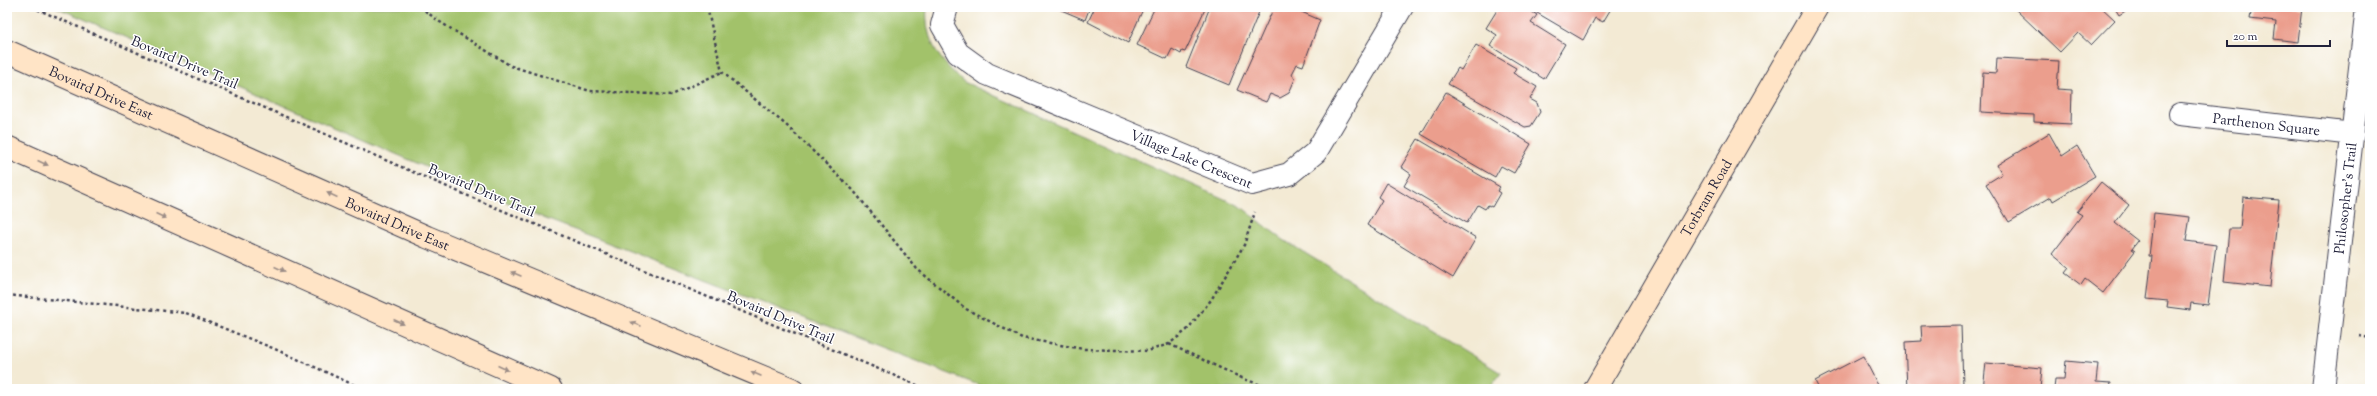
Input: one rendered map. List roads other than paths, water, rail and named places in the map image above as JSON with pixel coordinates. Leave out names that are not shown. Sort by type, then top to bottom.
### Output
[{"type":"main road","name":"Torbram Road","points":[[1595,389],[1817,7]]},
{"type":"main road","name":"Bovaird Drive East","points":[[7,51],[427,237],[792,389]]},
{"type":"main road","points":[[7,147],[551,389]]},
{"type":"street","name":"Village Lake Crescent","points":[[947,7],[942,25],[958,53],[987,74],[1252,184],[1289,174],[1316,152],[1402,7]]},
{"type":"street","name":"Philosopher's Trail","points":[[2323,389],[2353,134],[2366,58],[2367,7]]},
{"type":"street","name":"Parthenon Square","points":[[2180,114],[2353,134]]}]
